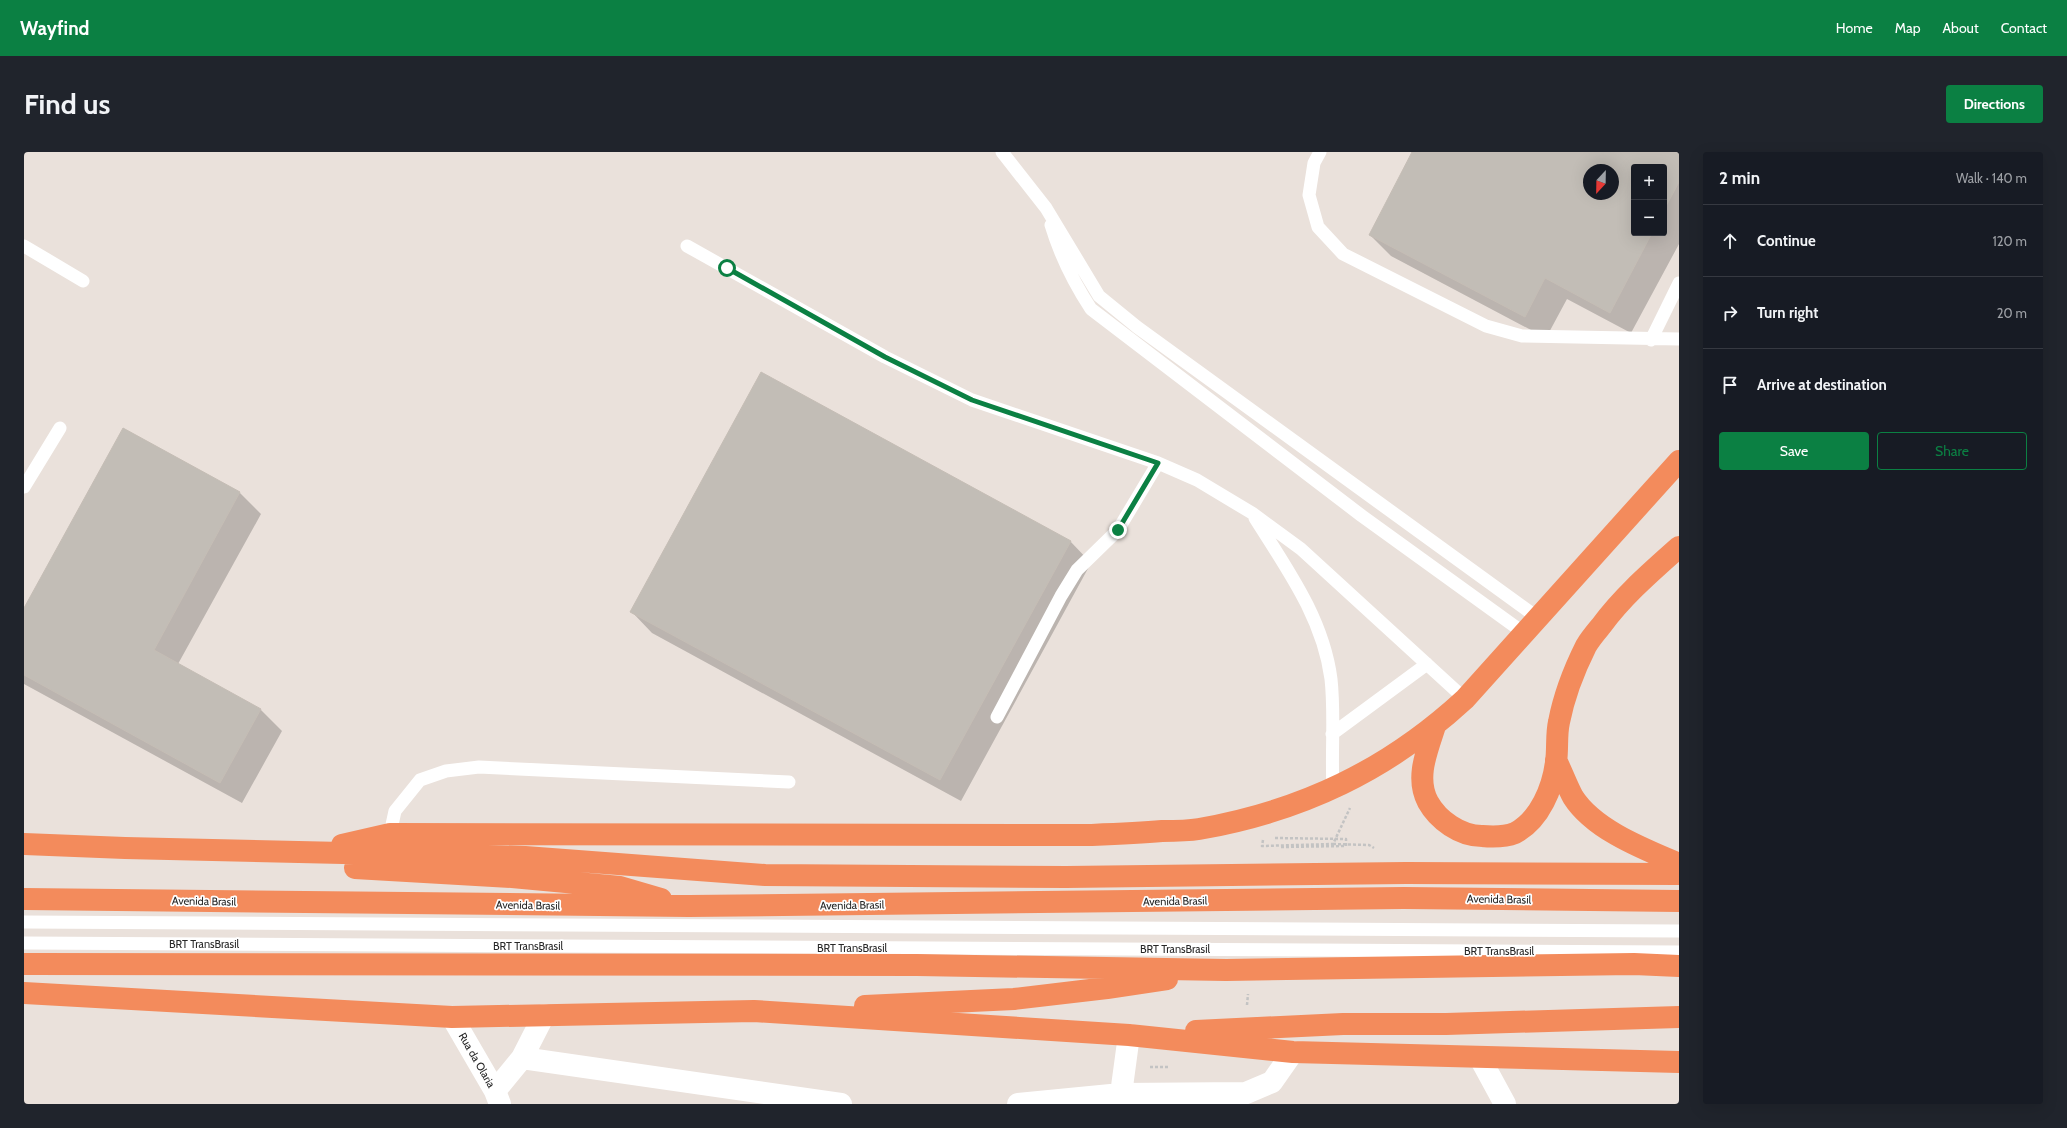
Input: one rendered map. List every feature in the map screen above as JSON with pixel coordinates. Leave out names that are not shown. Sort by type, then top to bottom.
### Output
[{"type":"highway","points":[[312,853],[390,834],[1089,836],[1197,829],[1267,814],[1355,778],[1395,755],[1435,726],[1465,698],[1679,461]]},
{"type":"highway","points":[[1435,726],[1424,761],[1421,784],[1428,802],[1439,817],[1456,829],[1478,836],[1498,837],[1515,832],[1529,821],[1549,790],[1556,760],[1558,724],[1567,688],[1587,644],[1618,604],[1679,546]]},
{"type":"highway","points":[[1556,760],[1574,798],[1596,822],[1641,848],[1679,864]]},
{"type":"highway","points":[[24,844],[312,853],[525,857],[765,875],[1066,877],[1406,873],[1679,874]]},
{"type":"highway","points":[[125,848],[198,859],[512,877],[620,887],[689,906]]},
{"type":"highway","name":"Avenida Brasil","points":[[24,899],[689,906],[1404,898],[1679,901]]},
{"type":"highway","points":[[24,964],[917,965],[1226,970],[1634,964],[1679,966]]},
{"type":"highway","points":[[34,993],[452,1017],[754,1011],[1014,999],[1107,988],[1226,970]]},
{"type":"highway","points":[[754,1011],[1129,1035],[1293,1052],[1679,1062]]},
{"type":"highway","points":[[1129,1035],[1343,1024],[1446,1024],[1679,1017]]},
{"type":"street","points":[[24,1003],[34,993]]},
{"type":"street","points":[[497,1098],[522,1058],[544,1015]]},
{"type":"street","name":"Rua da Olaria","points":[[452,1017],[497,1098]]},
{"type":"street","points":[[1121,1094],[1129,1035]]},
{"type":"street","points":[[1018,1104],[1121,1094],[1246,1093],[1272,1082],[1293,1052]]},
{"type":"street","points":[[522,1058],[841,1104]]},
{"type":"street","points":[[1480,1058],[1505,1104]]},
{"type":"lane","points":[[1002,152],[1046,208],[1099,296],[1137,327],[1531,626]]},
{"type":"lane","points":[[1320,152],[1314,162],[1309,195],[1318,227],[1343,254],[1493,328],[1522,336],[1566,336],[1651,340],[1679,339]]},
{"type":"lane","points":[[1046,208],[1064,260],[1080,292],[1091,309],[1362,516],[1531,626]]},
{"type":"lane","points":[[24,246],[83,281]]},
{"type":"lane","points":[[687,246],[885,357],[972,400],[1158,463],[1197,480],[1252,513],[1301,549],[1465,698]]},
{"type":"lane","points":[[1651,340],[1679,283]]},
{"type":"lane","points":[[24,487],[60,428]]},
{"type":"lane","points":[[997,717],[1061,596],[1077,570],[1091,554],[1118,530],[1158,463]]},
{"type":"lane","points":[[1252,513],[1306,599],[1322,638],[1331,678],[1333,788]]},
{"type":"lane","points":[[1332,734],[1428,664]]},
{"type":"lane","points":[[390,834],[395,811],[420,780],[446,771],[479,767],[789,782]]},
{"type":"lane","name":"BRT TransBrasil","points":[[24,922],[1679,931]]},
{"type":"lane","name":"BRT TransBrasil","points":[[24,943],[1679,952]]},
{"type":"path","points":[[1256,848],[1346,846],[1346,839],[1263,838],[1262,846],[1333,844],[1357,792],[1355,778]]},
{"type":"building","points":[[1412,152],[1679,152],[1679,182],[1667,204],[1667,164],[1631,164],[1631,236],[1650,236],[1610,313],[1545,278],[1525,317],[1369,235]]},
{"type":"building","points":[[761,372],[1071,541],[940,780],[630,612]]},
{"type":"building","points":[[123,428],[240,492],[154,650],[261,709],[220,783],[24,675],[24,608]]},
{"type":"route","points":[[727,268],[885,357],[972,400],[1158,463],[1118,530]]}]
